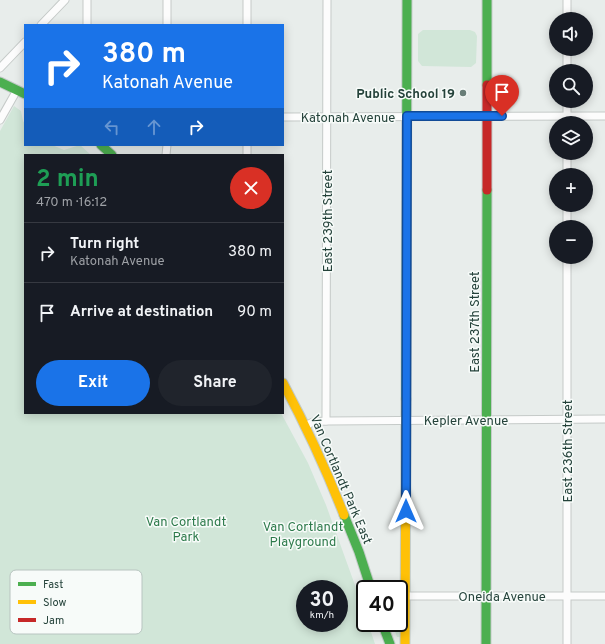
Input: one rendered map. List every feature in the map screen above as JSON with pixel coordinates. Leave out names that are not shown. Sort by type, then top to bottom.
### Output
[{"type":"street","points":[[42,24],[65,0]]},
{"type":"street","points":[[87,0],[87,24]]},
{"type":"street","points":[[167,0],[167,24]]},
{"type":"street","points":[[247,0],[248,24]]},
{"type":"street","name":"East 239th Street","points":[[326,421],[327,0]]},
{"type":"street","points":[[402,580],[406,420],[407,0]]},
{"type":"street","name":"East 237th Street","points":[[486,644],[487,0]]},
{"type":"street","points":[[566,0],[567,12]]},
{"type":"street","points":[[0,68],[24,43]]},
{"type":"street","points":[[0,82],[21,92],[0,120]]},
{"type":"street","name":"Katonah Avenue","points":[[284,117],[487,116],[549,119]]},
{"type":"street","name":"Katonah Avenue","points":[[593,117],[605,116]]},
{"type":"street","points":[[102,146],[111,154]]},
{"type":"street","name":"East 236th Street","points":[[567,264],[567,644]]},
{"type":"street","name":"Van Cortlandt Park East","points":[[284,384],[329,477],[369,580]]},
{"type":"street","name":"Kepler Avenue","points":[[326,421],[605,419]]},
{"type":"street","points":[[305,426],[313,422],[326,421]]},
{"type":"street","name":"Oneida Avenue","points":[[408,596],[605,596]]},
{"type":"street","points":[[385,632],[390,644]]},
{"type":"street","points":[[404,632],[405,644]]},
{"type":"green space","points":[[423,30],[470,30],[475,32],[477,36],[476,63],[471,67],[422,66],[418,61],[418,34]]},
{"type":"green space","name":"Van Cortlandt Park","points":[[14,106],[21,111],[24,122],[24,146],[54,146],[64,150],[81,146],[90,154],[24,154],[24,414],[282,414],[308,463],[326,505],[356,588],[356,632],[371,632],[375,644],[0,644],[0,131]]},
{"type":"green space","points":[[395,632],[402,632],[401,637],[397,637]]},
{"type":"traffic: fast","points":[[406,399],[407,0]]},
{"type":"traffic: fast","points":[[487,0],[487,85]]},
{"type":"traffic: fast","points":[[0,82],[24,94]]},
{"type":"traffic: fast","points":[[102,146],[111,154]]},
{"type":"traffic: fast","points":[[486,644],[487,190]]},
{"type":"traffic: fast","points":[[344,515],[359,552],[368,580]]},
{"type":"traffic: fast","points":[[385,632],[390,644]]},
{"type":"traffic: slow","points":[[284,385],[300,415],[344,515]]},
{"type":"traffic: slow","points":[[405,644],[406,399]]},
{"type":"traffic: jam","points":[[487,85],[487,190]]},
{"type":"place","name":"Public School 19","points":[[463,93]]},
{"type":"route","points":[[406,511],[407,116],[502,116]]},
{"type":"park label","name":"Van Cortlandt Playground","points":[[303,534]]}]
